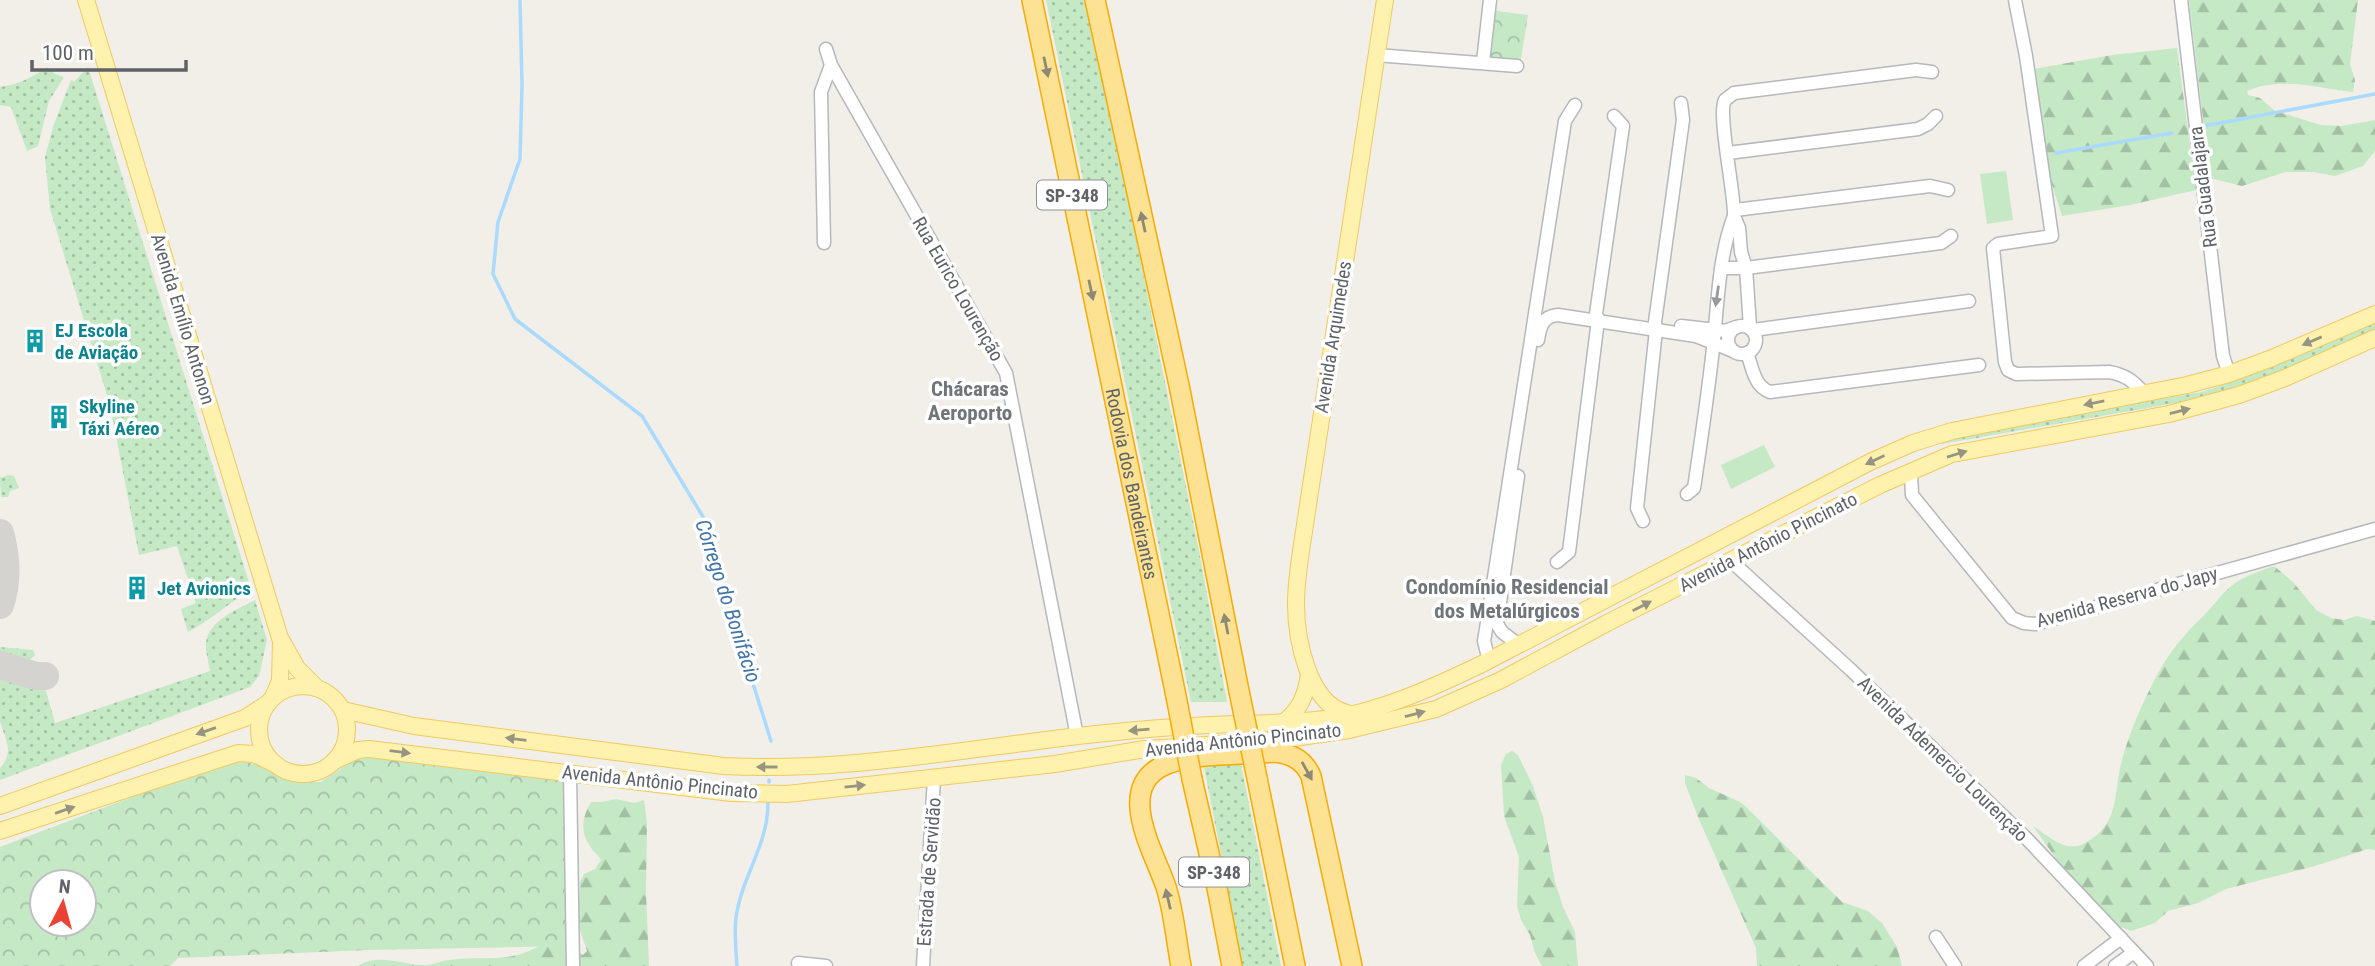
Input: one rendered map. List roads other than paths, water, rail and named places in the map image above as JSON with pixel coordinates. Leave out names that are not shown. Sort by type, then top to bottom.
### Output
[{"type":"highway","name":"Rodovia dos Bandeirantes","points":[[1032,0],[1232,966]]},
{"type":"highway","name":"SP-348","points":[[1095,0],[1179,385],[1294,966]]},
{"type":"highway","points":[[1181,966],[1167,893],[1142,819],[1142,786],[1152,772],[1176,761],[1273,752],[1288,754],[1301,760],[1311,776],[1352,966]]},
{"type":"highway","points":[[1273,857],[1307,966]]},
{"type":"highway","points":[[1217,888],[1221,966]]},
{"type":"main road","name":"Avenida Emílio Antonon","points":[[86,0],[281,638]]},
{"type":"main road","name":"Avenida Arquimedes","points":[[1352,714],[1332,708],[1309,674],[1300,640],[1296,604],[1385,0]]},
{"type":"main road","name":"Avenida Antônio Pincinato","points":[[281,638],[297,668],[316,687],[336,700],[343,710],[414,726],[735,766],[794,767],[881,761],[1077,736],[1210,725],[1280,724],[1352,714],[1425,692],[1870,461],[1913,443],[1992,422],[2187,386],[2272,358],[2375,314]]},
{"type":"main road","name":"Avenida Antônio Pincinato","points":[[0,831],[238,753],[254,754],[300,774],[324,769],[347,754],[369,748],[731,793],[787,794],[1055,764],[1145,749],[1280,740],[1349,730],[1436,709],[1526,667],[1607,623],[1824,514],[1952,454],[2169,414],[2239,395],[2285,379],[2375,338]]},
{"type":"main road","points":[[1911,473],[1913,443]]},
{"type":"main road","points":[[1824,514],[1837,500],[1840,492],[1835,480]]},
{"type":"main road","points":[[277,765],[267,755],[261,743],[259,729],[261,716],[280,681],[281,638]]},
{"type":"main road","points":[[1489,661],[1503,667],[1526,667]]},
{"type":"main road","points":[[1280,724],[1299,707],[1307,690],[1309,674]]},
{"type":"main road","points":[[0,806],[245,718],[293,687],[316,687]]},
{"type":"main road","points":[[334,761],[343,750],[347,737],[343,710]]},
{"type":"main road","points":[[552,744],[566,757],[570,772]]},
{"type":"main road","points":[[913,758],[930,767],[934,778]]},
{"type":"main road","points":[[808,791],[806,781],[812,774],[864,769],[881,761]]},
{"type":"street","points":[[1483,62],[1490,0]]},
{"type":"street","points":[[2015,0],[2026,56],[2052,236],[1998,244],[1993,248],[2005,362],[2008,370],[2016,374],[2122,374],[2133,380],[2144,393]]},
{"type":"street","name":"Rua Guadalajara","points":[[2181,0],[2223,356],[2229,374]]},
{"type":"street","name":"Rua Eurico Lourenção","points":[[826,49],[831,65],[1006,373],[1077,736]]},
{"type":"street","points":[[1376,55],[1517,66]]},
{"type":"street","points":[[824,243],[821,92],[831,65]]},
{"type":"street","points":[[1656,326],[1696,336],[1714,345],[1740,352],[1756,344],[1751,329],[1746,268],[1734,213],[1722,108],[1726,99],[1734,93],[1916,69],[1932,72]]},
{"type":"street","points":[[1643,521],[1637,508],[1656,326],[1683,120],[1681,103]]},
{"type":"street","points":[[1489,661],[1484,641],[1565,121],[1575,105]]},
{"type":"street","points":[[1557,562],[1569,552],[1623,126],[1614,116]]},
{"type":"street","points":[[1728,153],[1918,129],[1936,116]]},
{"type":"street","points":[[1734,213],[1930,186],[1948,190]]},
{"type":"street","points":[[1687,494],[1694,488],[1722,268],[1734,213]]},
{"type":"street","points":[[1722,268],[1746,268],[1941,243],[1951,236]]},
{"type":"street","points":[[1536,306],[1656,326],[1725,331],[1736,327],[1751,329],[1969,301]]},
{"type":"street","points":[[1519,645],[1502,632],[1497,624],[1539,330],[1549,316],[1597,317]]},
{"type":"street","points":[[1736,327],[1728,338],[1740,352],[1756,382],[1762,389],[1770,392],[1979,365]]},
{"type":"street","name":"Avenida Reserva do Japy","points":[[1911,473],[1912,495],[2012,618],[2024,623],[2035,624],[2375,529]]},
{"type":"street","name":"Avenida Ademercio Lourenção","points":[[1731,561],[1851,670],[2018,831],[2147,966]]},
{"type":"street","points":[[570,772],[573,966]]},
{"type":"street","name":"Estrada de Servidão","points":[[923,966],[934,778]]},
{"type":"street","points":[[1936,937],[1955,966]]},
{"type":"street","points":[[2084,966],[2121,938]]},
{"type":"street","points":[[2115,966],[2134,953]]},
{"type":"street","points":[[798,963],[826,966]]},
{"type":"waterway","name":"Córrego do Bonifácio","points":[[520,0],[520,159],[498,222],[493,274],[515,319],[642,416],[708,525],[720,578],[771,741]]},
{"type":"waterway","points":[[2204,126],[2375,94]]},
{"type":"waterway","points":[[2056,153],[2172,133]]},
{"type":"waterway","name":"Córrego do Bonifácio","points":[[737,966],[736,917],[764,833],[768,803]]},
{"type":"place","name":"EJ Escola de Aviação","points":[[35,341]]},
{"type":"place","name":"Skyline Táxi Aéreo","points":[[59,417]]},
{"type":"place","name":"Jet Avionics","points":[[137,588]]},
{"type":"district","name":"Chácaras Aeroporto","points":[[970,401]]},
{"type":"district","name":"Condomínio Residencial dos Metalúrgicos","points":[[1507,599]]}]
